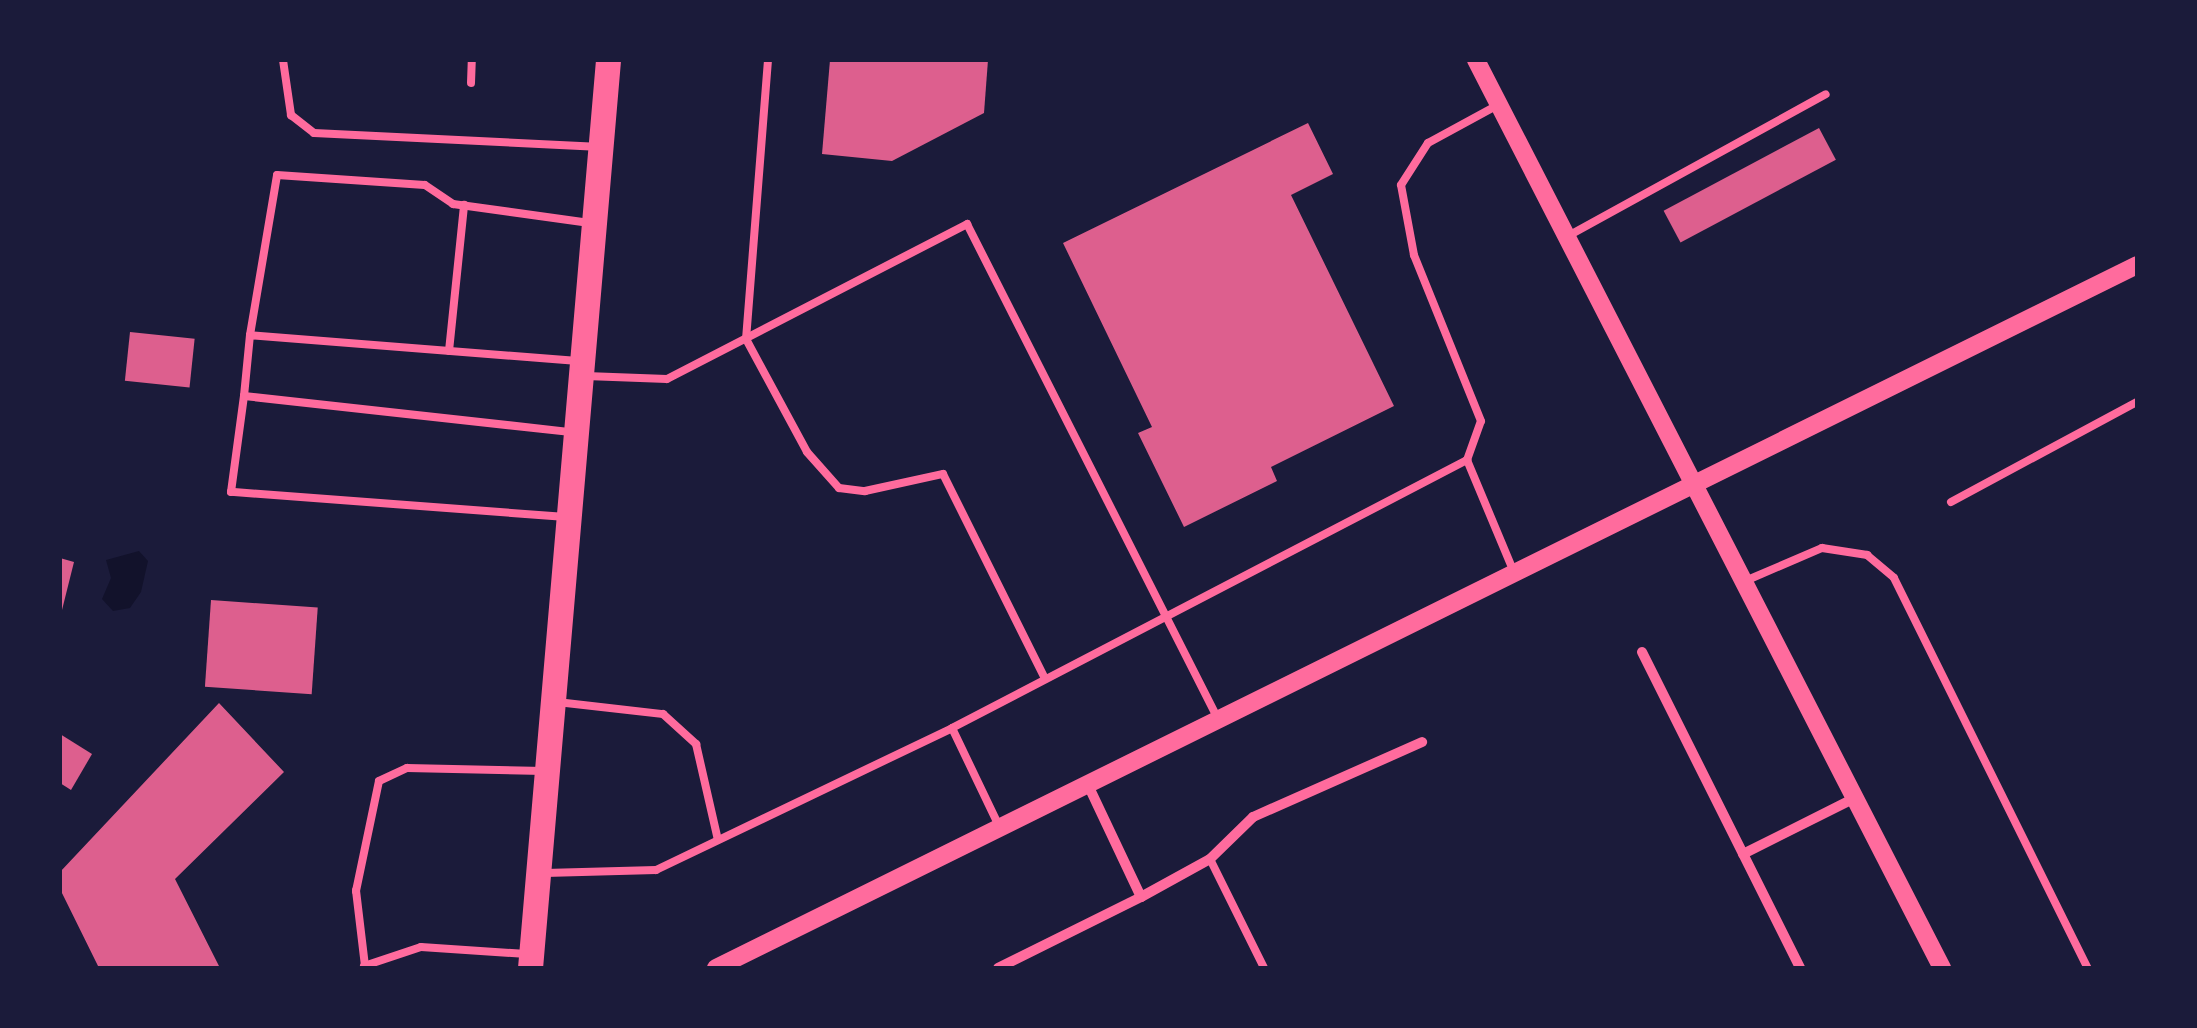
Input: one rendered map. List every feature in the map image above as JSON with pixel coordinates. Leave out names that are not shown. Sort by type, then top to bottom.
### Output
[{"type":"main road","points":[[531,961],[608,60]]},
{"type":"street","points":[[1476,60],[1942,968]]},
{"type":"street","points":[[716,968],[748,960],[999,826],[1696,487],[2137,265]]},
{"type":"street","points":[[1642,652],[1800,968]]},
{"type":"street","points":[[998,968],[1210,859],[1253,817],[1422,742]]},
{"type":"street","points":[[1087,782],[1141,897]]},
{"type":"street","points":[[1743,854],[1856,798]]},
{"type":"lane","points":[[283,60],[291,115],[314,133],[601,148]]},
{"type":"lane","points":[[471,83],[472,60]]},
{"type":"lane","points":[[768,60],[746,339],[807,452],[839,488],[865,491],[943,474],[1046,678]]},
{"type":"lane","points":[[1568,236],[1826,94]]},
{"type":"lane","points":[[540,873],[656,870],[952,728],[1467,460],[1481,422],[1414,255],[1402,185],[1428,143],[1498,104]]},
{"type":"lane","points":[[570,517],[231,492],[250,335],[277,175],[425,185],[464,206],[595,224]]},
{"type":"lane","points":[[449,350],[464,206]]},
{"type":"lane","points":[[250,335],[449,350],[666,379],[967,224],[1218,719]]},
{"type":"lane","points":[[244,396],[577,432]]},
{"type":"lane","points":[[1951,502],[2137,402]]},
{"type":"lane","points":[[1467,460],[1515,574]]},
{"type":"lane","points":[[1744,582],[1822,548],[1867,556],[1894,578],[2088,968]]},
{"type":"lane","points":[[555,702],[663,714],[696,744],[718,840]]},
{"type":"lane","points":[[952,728],[999,826]]},
{"type":"lane","points":[[531,961],[421,947],[363,967],[356,891],[379,781],[408,768],[549,771]]},
{"type":"lane","points":[[1210,859],[1264,968]]},
{"type":"shaded area","points":[[139,551],[148,561],[141,592],[130,608],[113,611],[102,599],[111,578],[106,560]]},
{"type":"building","points":[[830,60],[988,60],[984,113],[892,161],[822,154]]},
{"type":"building","points":[[1308,123],[1333,174],[1291,195],[1394,406],[1271,467],[1277,481],[1184,527],[1138,433],[1152,427],[1063,243]]},
{"type":"building","points":[[1819,128],[1836,160],[1681,242],[1664,211]]},
{"type":"building","points":[[130,332],[195,339],[190,388],[125,381]]},
{"type":"building","points":[[60,558],[74,562],[61,614],[60,613]]},
{"type":"building","points":[[211,600],[318,607],[312,694],[205,687]]},
{"type":"building","points":[[219,703],[284,772],[175,879],[220,968],[99,968],[60,889],[60,872]]},
{"type":"building","points":[[60,734],[92,754],[71,790],[60,783]]}]
